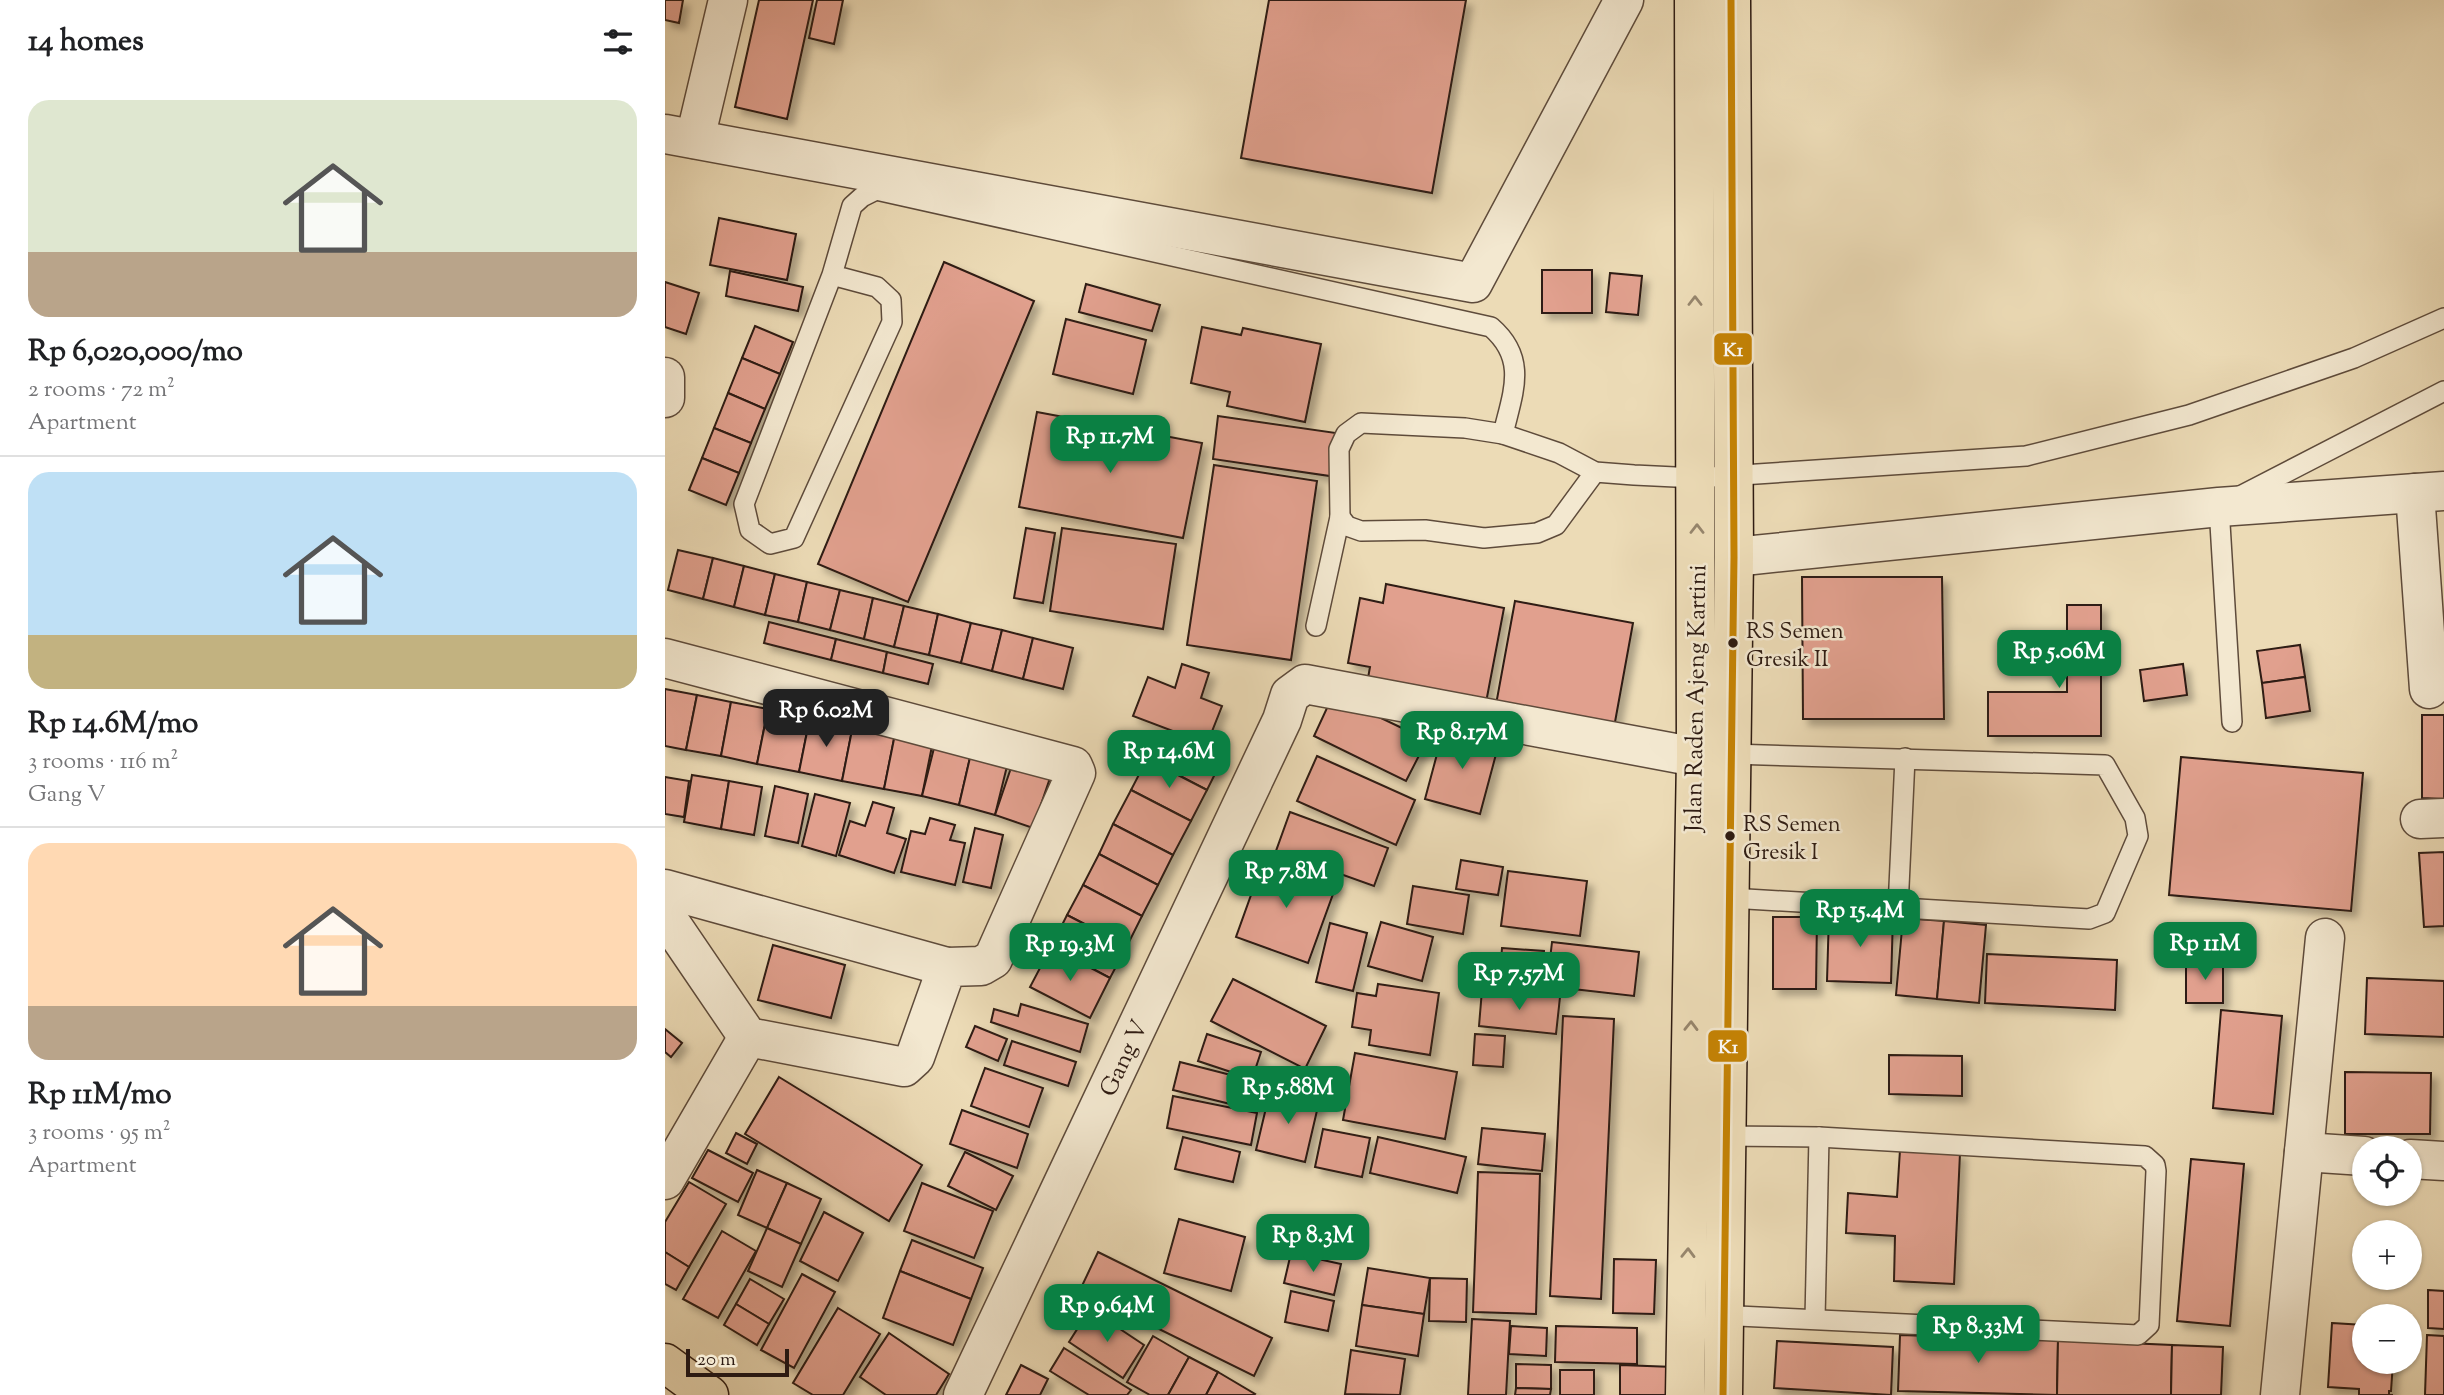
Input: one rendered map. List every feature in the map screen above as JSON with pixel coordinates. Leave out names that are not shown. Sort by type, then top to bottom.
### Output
[{"type":"highway","name":"Jalan Raden Ajeng Kartini","points":[[1694,0],[1714,477],[1734,557],[1714,756],[1730,898],[1711,941]]},
{"type":"highway","name":"Jalan Raden Ajeng Kartini","points":[[1685,1395],[1704,1314],[1714,756],[1714,477],[1731,0]]},
{"type":"highway","name":"Jalan Raden Ajeng Kartini","points":[[1704,1314],[1723,1395]]},
{"type":"highway","points":[[665,1363],[709,1395]]},
{"type":"street","points":[[728,0],[680,136],[1473,283],[1624,0]]},
{"type":"street","points":[[665,377],[665,398]]},
{"type":"street","points":[[1734,557],[2219,507],[2430,492],[2429,689]]},
{"type":"street","points":[[665,658],[1073,766],[1075,777],[993,959],[981,966],[947,967],[665,888]]},
{"type":"street","name":"Gang V","points":[[964,1395],[1282,720],[1290,695],[1305,684],[1714,756]]},
{"type":"street","points":[[665,915],[748,1037],[904,1067],[915,1057],[947,967]]},
{"type":"street","points":[[2280,1395],[2325,939]]},
{"type":"street","points":[[665,1180],[748,1037]]},
{"type":"street","points":[[2304,1152],[2352,1155]]},
{"type":"street","points":[[2422,1160],[2444,1161]]},
{"type":"lane","points":[[832,275],[877,287],[891,300],[892,322],[794,538],[770,544],[750,530],[744,504],[832,275],[852,206],[876,190],[1491,327],[1504,338],[1517,371],[1503,434]]},
{"type":"lane","points":[[1317,626],[1340,517],[1339,449],[1346,434],[1361,423],[1465,428],[1503,434],[1548,448],[1595,472],[1714,477],[2026,456],[2189,415],[2354,358],[2444,318]]},
{"type":"lane","points":[[2232,722],[2219,507],[2444,391]]},
{"type":"lane","points":[[1340,517],[1347,526],[1361,531],[1425,530],[1484,538],[1537,533],[1556,525],[1595,472]]},
{"type":"lane","points":[[1714,756],[1905,758],[2105,765],[2135,818],[2137,836],[2105,913],[2089,919],[1730,898]]},
{"type":"lane","points":[[1898,908],[1905,758]]},
{"type":"lane","points":[[1704,1314],[2142,1333],[2149,1325],[2157,1171],[2155,1165],[2145,1156],[1819,1137],[1709,1136]]},
{"type":"lane","points":[[1815,1319],[1819,1137]]},
{"type":"building","points":[[665,0],[683,0],[679,23],[665,20]]},
{"type":"building","points":[[759,0],[813,0],[787,119],[735,107]]},
{"type":"building","points":[[817,0],[843,0],[834,44],[809,38]]},
{"type":"building","points":[[1269,0],[1466,0],[1432,193],[1241,158]]},
{"type":"building","points":[[719,218],[796,234],[787,280],[710,265]]},
{"type":"building","points":[[944,262],[1034,301],[908,602],[818,564]]},
{"type":"building","points":[[1542,270],[1592,270],[1592,313],[1542,313]]},
{"type":"building","points":[[730,271],[803,287],[798,311],[726,296]]},
{"type":"building","points":[[1610,273],[1642,276],[1638,315],[1606,312]]},
{"type":"building","points":[[665,282],[699,293],[686,334],[665,327]]},
{"type":"building","points":[[1086,284],[1160,305],[1152,331],[1079,312]]},
{"type":"building","points":[[1066,319],[1146,340],[1133,394],[1053,374]]},
{"type":"building","points":[[755,326],[793,342],[780,374],[742,358]]},
{"type":"building","points":[[1202,327],[1241,335],[1243,328],[1321,344],[1305,422],[1227,406],[1230,392],[1191,383]]},
{"type":"building","points":[[742,358],[780,374],[765,409],[728,393]]},
{"type":"building","points":[[728,393],[765,409],[751,443],[714,428]]},
{"type":"building","points":[[1037,412],[1202,443],[1183,538],[1019,507]]},
{"type":"building","points":[[1218,416],[1336,433],[1330,476],[1213,459]]},
{"type":"building","points":[[714,428],[751,443],[739,473],[702,458]]},
{"type":"building","points":[[702,458],[739,473],[726,505],[689,490]]},
{"type":"building","points":[[1214,465],[1317,481],[1291,660],[1187,645]]},
{"type":"building","points":[[1026,528],[1055,533],[1043,603],[1014,598]]},
{"type":"building","points":[[1062,528],[1176,544],[1163,629],[1050,611]]},
{"type":"building","points":[[678,550],[713,558],[703,599],[668,590]]},
{"type":"building","points":[[713,558],[744,566],[734,607],[703,599]]},
{"type":"building","points":[[744,566],[775,574],[765,615],[734,607]]},
{"type":"building","points":[[775,574],[807,582],[798,622],[765,615]]},
{"type":"building","points":[[1802,577],[1942,577],[1944,719],[1803,719]]},
{"type":"building","points":[[807,582],[840,590],[830,630],[798,622]]},
{"type":"building","points":[[1386,584],[1504,608],[1484,713],[1366,689],[1370,667],[1348,663],[1360,598],[1383,603]]},
{"type":"building","points":[[840,590],[873,598],[864,639],[830,630]]},
{"type":"building","points":[[873,598],[904,606],[894,647],[864,639]]},
{"type":"building","points":[[1515,601],[1633,623],[1613,733],[1495,710]]},
{"type":"building","points":[[2067,605],[2101,605],[2101,736],[1988,736],[1988,692],[2067,692]]},
{"type":"building","points":[[904,606],[938,614],[929,655],[894,647]]},
{"type":"building","points":[[938,614],[971,623],[961,663],[929,655]]},
{"type":"building","points":[[769,622],[836,639],[831,660],[764,643]]},
{"type":"building","points":[[971,623],[1002,630],[992,671],[961,663]]},
{"type":"building","points":[[1002,630],[1033,638],[1023,679],[992,671]]},
{"type":"building","points":[[1033,638],[1073,648],[1063,689],[1023,679]]},
{"type":"building","points":[[836,639],[887,652],[883,673],[831,660]]},
{"type":"building","points":[[2300,645],[2305,677],[2262,683],[2257,651]]},
{"type":"building","points":[[887,652],[933,664],[928,684],[883,673]]},
{"type":"building","points":[[1182,664],[1209,673],[1201,698],[1222,706],[1207,744],[1133,716],[1148,677],[1175,688]]},
{"type":"building","points":[[2183,664],[2187,695],[2144,701],[2140,670]]},
{"type":"building","points":[[2305,677],[2310,711],[2266,718],[2262,683]]},
{"type":"building","points":[[665,689],[697,695],[686,750],[665,746]]},
{"type":"building","points":[[697,695],[731,702],[721,756],[686,750]]},
{"type":"building","points":[[1333,695],[1427,740],[1406,781],[1314,736]]},
{"type":"building","points":[[731,702],[768,709],[757,764],[721,756]]},
{"type":"building","points":[[768,709],[810,717],[799,772],[757,764]]},
{"type":"building","points":[[2422,715],[2444,715],[2444,799],[2422,798]]},
{"type":"building","points":[[810,717],[853,725],[842,781],[799,772]]},
{"type":"building","points":[[853,725],[895,734],[884,789],[842,781]]},
{"type":"building","points":[[1444,728],[1499,743],[1480,814],[1425,799]]},
{"type":"building","points":[[1161,732],[1221,762],[1207,790],[1147,759]]},
{"type":"building","points":[[895,734],[933,741],[922,796],[884,789]]},
{"type":"building","points":[[936,740],[972,749],[959,805],[922,796]]},
{"type":"building","points":[[972,749],[1009,758],[995,815],[959,805]]},
{"type":"building","points":[[1317,756],[1415,800],[1396,845],[1297,801]]},
{"type":"building","points":[[2181,757],[2363,773],[2351,911],[2169,895]]},
{"type":"building","points":[[1014,759],[1052,772],[1033,828],[995,815]]},
{"type":"building","points":[[1147,759],[1207,790],[1191,821],[1131,790]]},
{"type":"building","points":[[692,775],[729,781],[721,829],[684,822]]},
{"type":"building","points":[[665,777],[689,781],[684,817],[665,814]]},
{"type":"building","points":[[729,781],[762,787],[754,835],[721,829]]},
{"type":"building","points":[[775,786],[808,794],[798,843],[765,836]]},
{"type":"building","points":[[1131,790],[1191,821],[1173,855],[1113,824]]},
{"type":"building","points":[[815,794],[850,803],[836,856],[802,846]]},
{"type":"building","points":[[873,802],[894,808],[887,833],[906,839],[894,873],[839,855],[850,821],[865,826]]},
{"type":"building","points":[[1290,812],[1388,848],[1374,886],[1276,851]]},
{"type":"building","points":[[930,818],[955,825],[950,840],[965,843],[955,885],[901,872],[911,831],[925,834]]},
{"type":"building","points":[[1113,824],[1173,855],[1158,885],[1099,854]]},
{"type":"building","points":[[975,828],[1003,835],[991,888],[963,882]]},
{"type":"building","points":[[2444,852],[2444,926],[2424,927],[2419,853]]},
{"type":"building","points":[[1099,854],[1158,885],[1142,916],[1083,885]]},
{"type":"building","points":[[1265,856],[1337,883],[1308,963],[1236,937]]},
{"type":"building","points":[[1461,860],[1503,867],[1498,895],[1456,889]]},
{"type":"building","points":[[1508,871],[1587,881],[1580,936],[1501,926]]},
{"type":"building","points":[[1083,885],[1142,916],[1127,946],[1067,915]]},
{"type":"building","points":[[1413,886],[1469,895],[1463,934],[1407,924]]},
{"type":"building","points":[[1829,914],[1893,916],[1891,983],[1827,981]]},
{"type":"building","points":[[1067,915],[1127,946],[1110,978],[1051,947]]},
{"type":"building","points":[[1773,917],[1817,917],[1816,989],[1773,989]]},
{"type":"building","points":[[1903,918],[1944,921],[1937,999],[1896,995]]},
{"type":"building","points":[[1944,921],[1986,925],[1979,1003],[1937,999]]},
{"type":"building","points":[[1381,922],[1433,937],[1422,981],[1368,966]]},
{"type":"building","points":[[1330,923],[1367,933],[1353,991],[1316,982]]},
{"type":"building","points":[[1552,942],[1639,952],[1634,996],[1547,986]]},
{"type":"building","points":[[773,945],[845,965],[831,1018],[758,1000]]},
{"type":"building","points":[[1051,947],[1110,978],[1090,1018],[1030,987]]},
{"type":"building","points":[[1502,948],[1544,951],[1542,990],[1499,988]]},
{"type":"building","points":[[1987,954],[2117,960],[2115,1010],[1985,1003]]},
{"type":"building","points":[[2186,962],[2223,962],[2223,1003],[2186,1003]]},
{"type":"building","points":[[2367,978],[2444,981],[2444,1037],[2365,1034]]},
{"type":"building","points":[[1233,979],[1326,1026],[1305,1069],[1211,1021]]},
{"type":"building","points":[[1378,984],[1439,993],[1430,1055],[1369,1045],[1371,1030],[1352,1027],[1357,993],[1376,996]]},
{"type":"building","points":[[1482,990],[1560,997],[1556,1034],[1479,1026]]},
{"type":"building","points":[[1021,1004],[1088,1024],[1080,1052],[991,1022],[994,1009],[1018,1016]]},
{"type":"building","points":[[2221,1010],[2282,1016],[2273,1114],[2213,1108]]},
{"type":"building","points":[[1563,1016],[1614,1019],[1601,1299],[1550,1296]]},
{"type":"building","points":[[975,1026],[1007,1039],[998,1061],[966,1047]]},
{"type":"building","points":[[665,1029],[682,1043],[671,1057],[665,1052]]},
{"type":"building","points":[[1207,1034],[1261,1052],[1252,1079],[1198,1061]]},
{"type":"building","points":[[1475,1034],[1505,1036],[1503,1067],[1473,1065]]},
{"type":"building","points":[[1012,1041],[1076,1062],[1068,1086],[1004,1065]]},
{"type":"building","points":[[1355,1053],[1457,1072],[1445,1139],[1343,1120]]},
{"type":"building","points":[[1889,1055],[1962,1056],[1962,1096],[1889,1094]]},
{"type":"building","points":[[1180,1062],[1266,1084],[1259,1111],[1173,1090]]},
{"type":"building","points":[[985,1068],[1043,1088],[1029,1127],[971,1106]]},
{"type":"building","points":[[2345,1072],[2431,1073],[2430,1134],[2345,1134]]},
{"type":"building","points":[[779,1077],[922,1165],[889,1221],[745,1134]]},
{"type":"building","points":[[1270,1091],[1319,1102],[1305,1162],[1256,1150]]},
{"type":"building","points":[[1173,1096],[1257,1113],[1251,1145],[1167,1128]]},
{"type":"building","points":[[962,1110],[1028,1134],[1017,1168],[950,1144]]},
{"type":"building","points":[[1482,1128],[1545,1134],[1542,1171],[1478,1164]]},
{"type":"building","points":[[1323,1129],[1370,1138],[1362,1177],[1315,1167]]},
{"type":"building","points":[[736,1133],[757,1144],[747,1164],[726,1153]]},
{"type":"building","points":[[1183,1137],[1240,1152],[1233,1182],[1175,1169]]},
{"type":"building","points":[[1378,1137],[1466,1157],[1457,1193],[1370,1173]]},
{"type":"building","points":[[708,1150],[753,1173],[738,1202],[692,1178]]},
{"type":"building","points":[[1900,1150],[1960,1153],[1954,1284],[1894,1281],[1895,1236],[1846,1233],[1848,1193],[1897,1197]]},
{"type":"building","points":[[965,1152],[1013,1176],[996,1210],[948,1186]]},
{"type":"building","points":[[2191,1159],[2244,1164],[2230,1326],[2177,1321]]},
{"type":"building","points":[[757,1170],[787,1183],[767,1228],[738,1215]]},
{"type":"building","points":[[1478,1172],[1540,1174],[1536,1314],[1473,1312]]},
{"type":"building","points":[[689,1182],[726,1204],[689,1267],[665,1252],[665,1222]]},
{"type":"building","points":[[787,1183],[821,1199],[801,1244],[767,1228]]},
{"type":"building","points":[[922,1183],[993,1211],[974,1258],[904,1231]]},
{"type":"building","points":[[824,1212],[863,1233],[838,1281],[800,1261]]},
{"type":"building","points":[[1179,1219],[1245,1237],[1231,1291],[1164,1273]]},
{"type":"building","points":[[767,1228],[801,1244],[782,1287],[748,1271]]},
{"type":"building","points":[[722,1231],[756,1251],[718,1318],[683,1299]]},
{"type":"building","points":[[912,1240],[983,1268],[971,1299],[900,1271]]},
{"type":"building","points":[[665,1252],[689,1267],[676,1290],[665,1284]]},
{"type":"building","points":[[1098,1252],[1272,1338],[1254,1376],[1080,1290]]},
{"type":"building","points":[[1291,1253],[1341,1264],[1334,1295],[1284,1283]]},
{"type":"building","points":[[1614,1259],[1656,1260],[1654,1314],[1613,1313]]},
{"type":"building","points":[[1368,1268],[1430,1278],[1424,1314],[1362,1305]]},
{"type":"building","points":[[900,1271],[971,1299],[953,1345],[883,1318]]},
{"type":"building","points":[[802,1274],[835,1292],[794,1368],[761,1350]]},
{"type":"building","points":[[1430,1278],[1467,1279],[1466,1322],[1429,1321]]},
{"type":"building","points":[[750,1279],[784,1299],[769,1324],[736,1304]]},
{"type":"building","points":[[2428,1290],[2444,1291],[2444,1329],[2428,1328]]},
{"type":"building","points":[[1291,1291],[1334,1301],[1328,1331],[1285,1322]]},
{"type":"building","points":[[736,1304],[769,1324],[757,1345],[724,1325]]},
{"type":"building","points":[[1362,1305],[1424,1314],[1418,1356],[1356,1346]]},
{"type":"building","points":[[838,1308],[880,1334],[843,1395],[813,1395],[793,1383]]},
{"type":"building","points":[[1090,1309],[1144,1345],[1123,1378],[1069,1342]]},
{"type":"building","points":[[1472,1319],[1510,1321],[1506,1395],[1468,1395]]},
{"type":"building","points":[[2332,1323],[2352,1324],[2352,1374],[2392,1374],[2391,1391],[2389,1395],[2359,1395],[2359,1389],[2328,1387]]},
{"type":"building","points":[[1511,1326],[1547,1328],[1546,1356],[1509,1354]]},
{"type":"building","points":[[1556,1326],[1637,1328],[1637,1364],[1555,1362]]},
{"type":"building","points":[[889,1333],[949,1374],[936,1395],[886,1395],[860,1377]]},
{"type":"building","points":[[1900,1335],[2058,1340],[2057,1395],[1898,1391]]},
{"type":"building","points":[[2427,1335],[2444,1336],[2444,1395],[2425,1395]]},
{"type":"building","points":[[1153,1336],[1189,1357],[1168,1395],[1150,1395],[1127,1382]]},
{"type":"building","points":[[2058,1340],[2172,1345],[2171,1395],[2057,1395]]},
{"type":"building","points":[[1777,1341],[1893,1347],[1891,1395],[1774,1388]]},
{"type":"building","points":[[2172,1345],[2223,1347],[2221,1395],[2171,1395]]},
{"type":"building","points":[[1064,1348],[1131,1390],[1127,1395],[1089,1395],[1050,1371]]},
{"type":"building","points":[[1351,1350],[1405,1359],[1400,1395],[1345,1394]]},
{"type":"building","points":[[1189,1357],[1218,1372],[1206,1395],[1168,1395]]},
{"type":"building","points":[[1516,1364],[1551,1365],[1551,1389],[1516,1388]]},
{"type":"building","points":[[1021,1365],[1048,1379],[1040,1395],[1006,1395]]},
{"type":"building","points":[[1620,1365],[1674,1367],[1673,1395],[1620,1395]]},
{"type":"building","points":[[1560,1370],[1594,1370],[1594,1395],[1560,1395]]},
{"type":"building","points":[[1218,1372],[1255,1394],[1206,1395]]},
{"type":"building","points":[[1516,1388],[1551,1389],[1550,1395],[1515,1395]]},
{"type":"transit line","name":"K1","points":[[1723,1395],[1734,557],[1731,0]]},
{"type":"place","name":"RS Semen Gresik II","points":[[1733,643]]},
{"type":"place","name":"RS Semen Gresik I","points":[[1730,836]]}]
